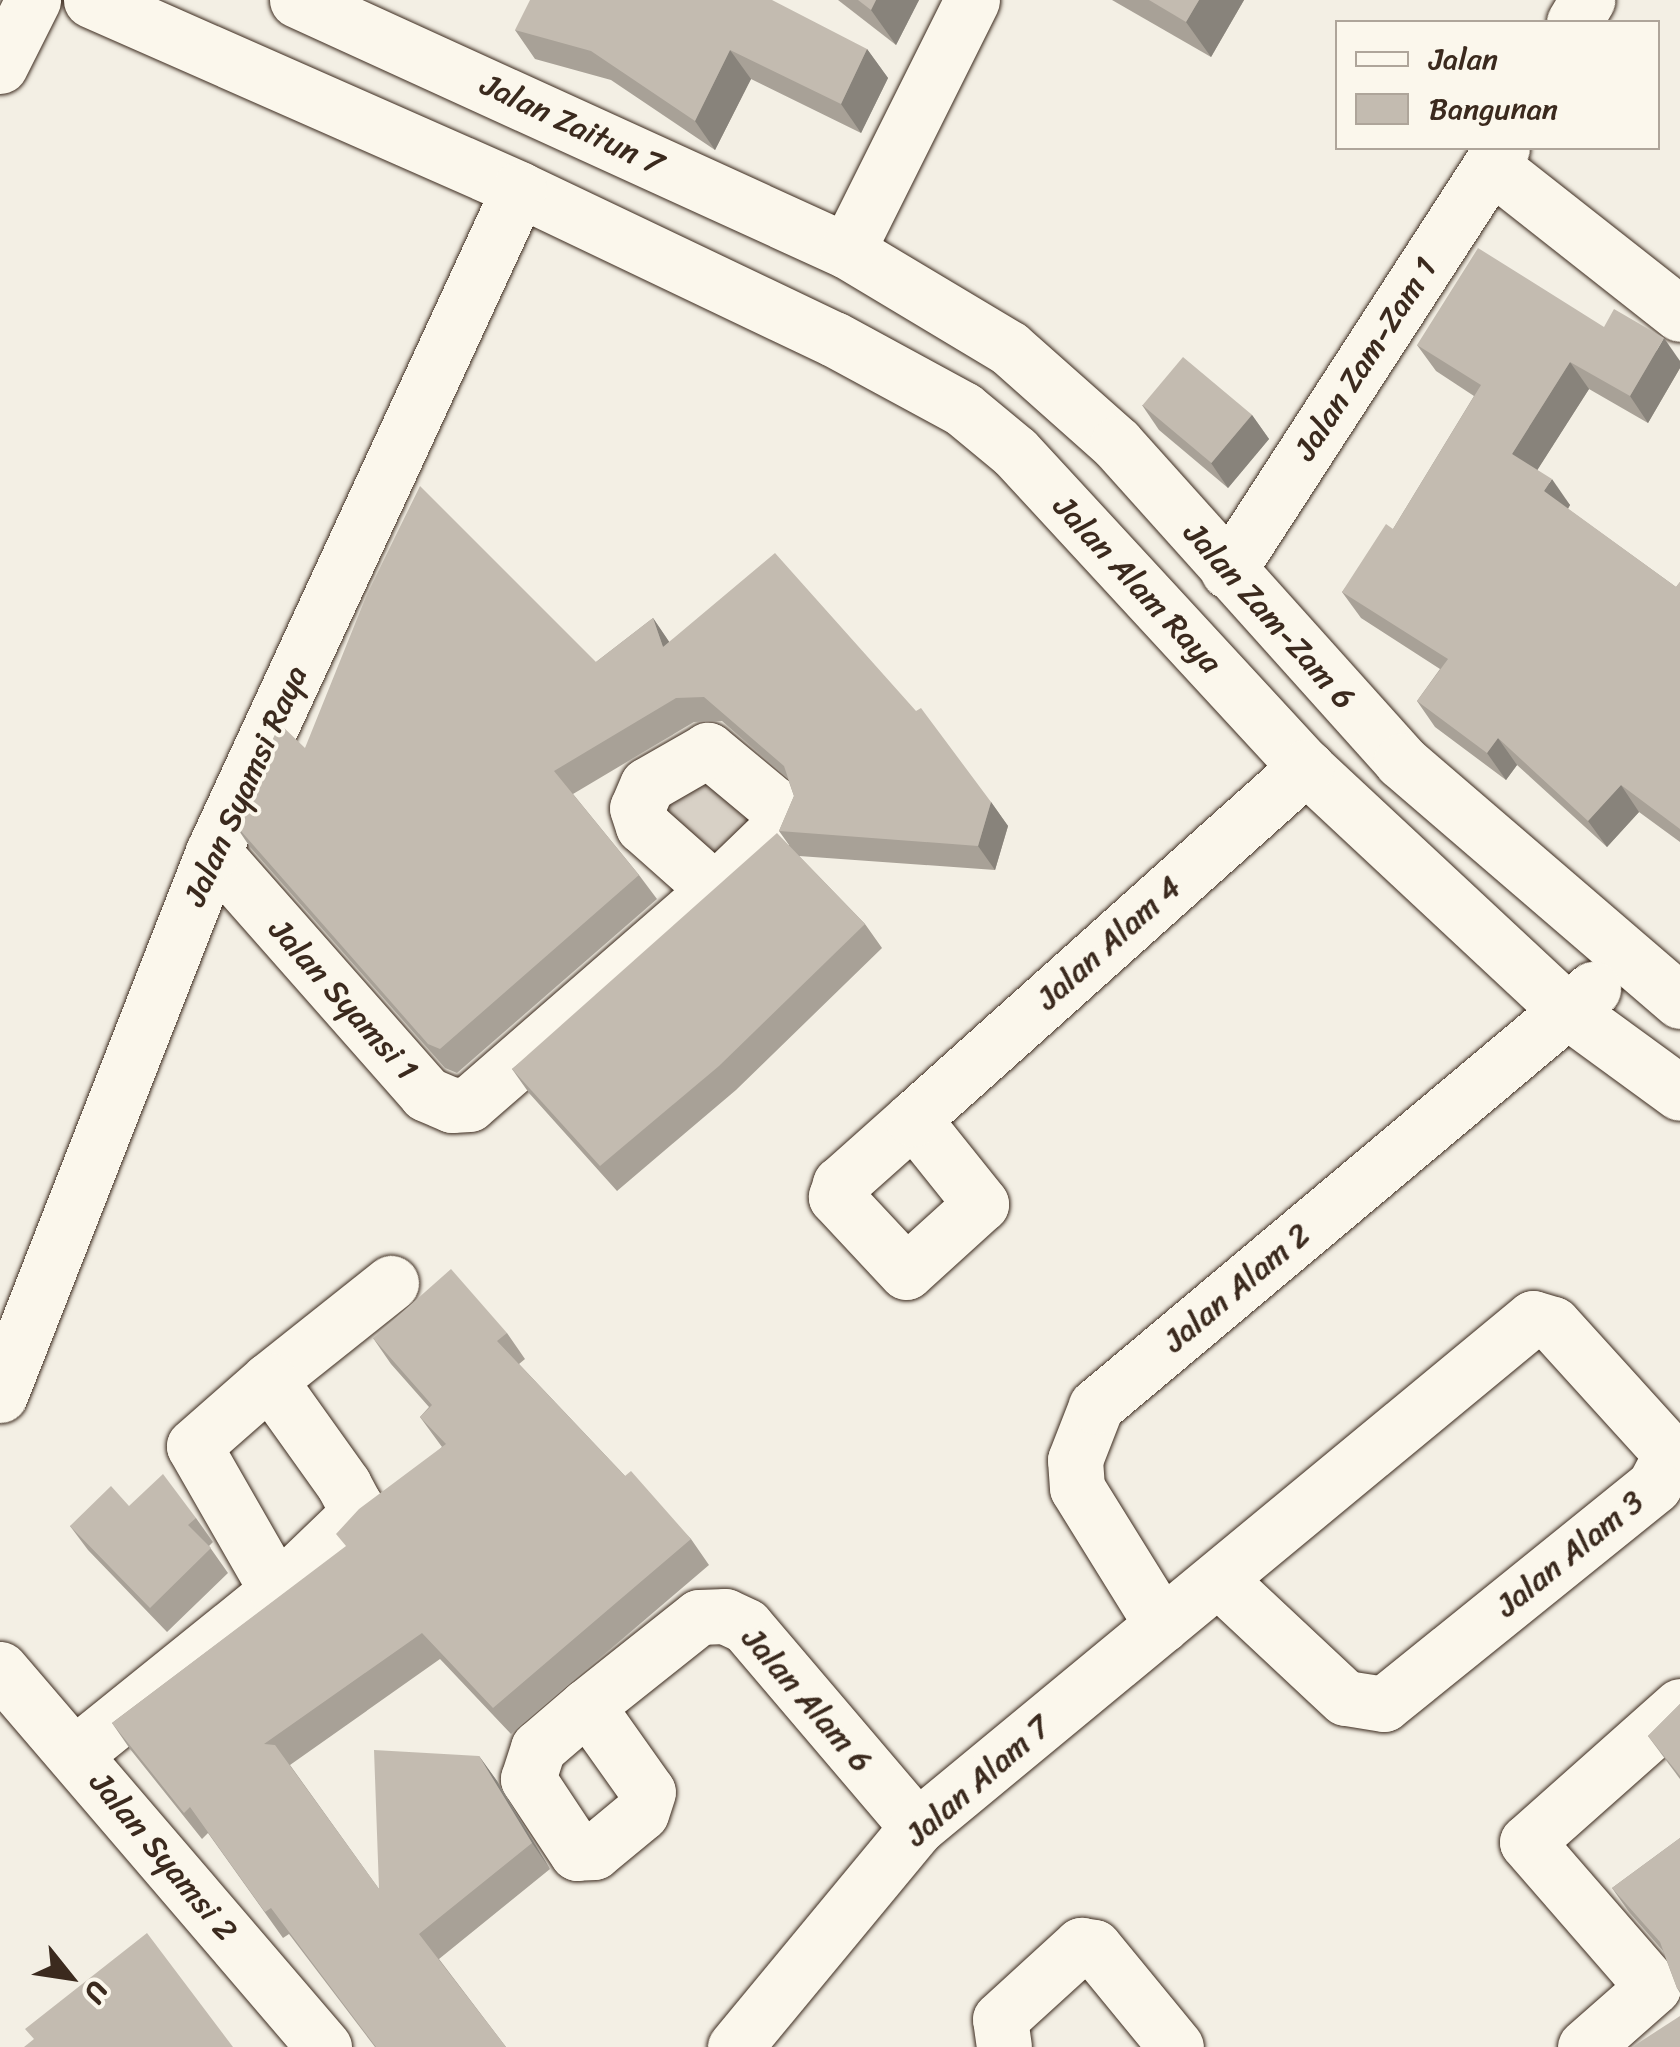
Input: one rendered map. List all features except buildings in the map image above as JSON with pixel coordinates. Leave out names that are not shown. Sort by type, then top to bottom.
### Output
[{"type":"street","points":[[0,66],[33,0]]},
{"type":"street","name":"Jalan Alam Raya","points":[[92,0],[519,188],[834,338],[962,409],[1015,452],[1306,767],[1569,1012],[1680,1092]]},
{"type":"street","name":"Jalan Zaitun 7","points":[[297,0],[847,251]]},
{"type":"street","points":[[847,251],[972,0]]},
{"type":"street","points":[[1497,157],[1680,314]]},
{"type":"street","name":"Jalan Zam-Zam 1","points":[[1228,570],[1497,157]]},
{"type":"street","name":"Jalan Syamsi Raya","points":[[0,1395],[213,852],[519,188]]},
{"type":"street","name":"Jalan Zam-Zam 6","points":[[847,251],[1010,348],[1117,444],[1401,762],[1680,1001]]},
{"type":"street","name":"Jalan Alam 4","points":[[913,1119],[1306,767]]},
{"type":"street","name":"Jalan Syamsi 1","points":[[213,852],[426,1094],[452,1105],[469,1104],[715,890]]},
{"type":"street","name":"Jalan Alam 2","points":[[1162,1625],[1077,1488],[1075,1460],[1096,1406],[1569,1012],[1623,956]]},
{"type":"street","points":[[277,1591],[194,1446],[269,1380],[391,1283]]},
{"type":"street","name":"Jalan Alam 3","points":[[1162,1625],[1533,1318],[1553,1324],[1671,1454],[1654,1486],[1384,1704],[1345,1698],[1218,1579]]},
{"type":"street","points":[[76,1753],[338,1538],[354,1506],[269,1380]]},
{"type":"street","name":"Jalan Alam 6","points":[[587,1706],[698,1616],[724,1616],[746,1626],[917,1828]]},
{"type":"street","name":"Jalan Alam 7","points":[[735,2047],[917,1828],[1162,1625]]},
{"type":"street","name":"Jalan Syamsi 2","points":[[0,1669],[76,1753],[301,2040]]},
{"type":"street","points":[[1585,2047],[1654,1986],[1527,1842],[1680,1706]]},
{"type":"street","points":[[1004,2047],[1000,2019],[1075,1948],[1089,1944],[1176,2047]]},
{"type":"shaded area","points":[[708,750],[780,819],[718,873],[637,808]]}]
